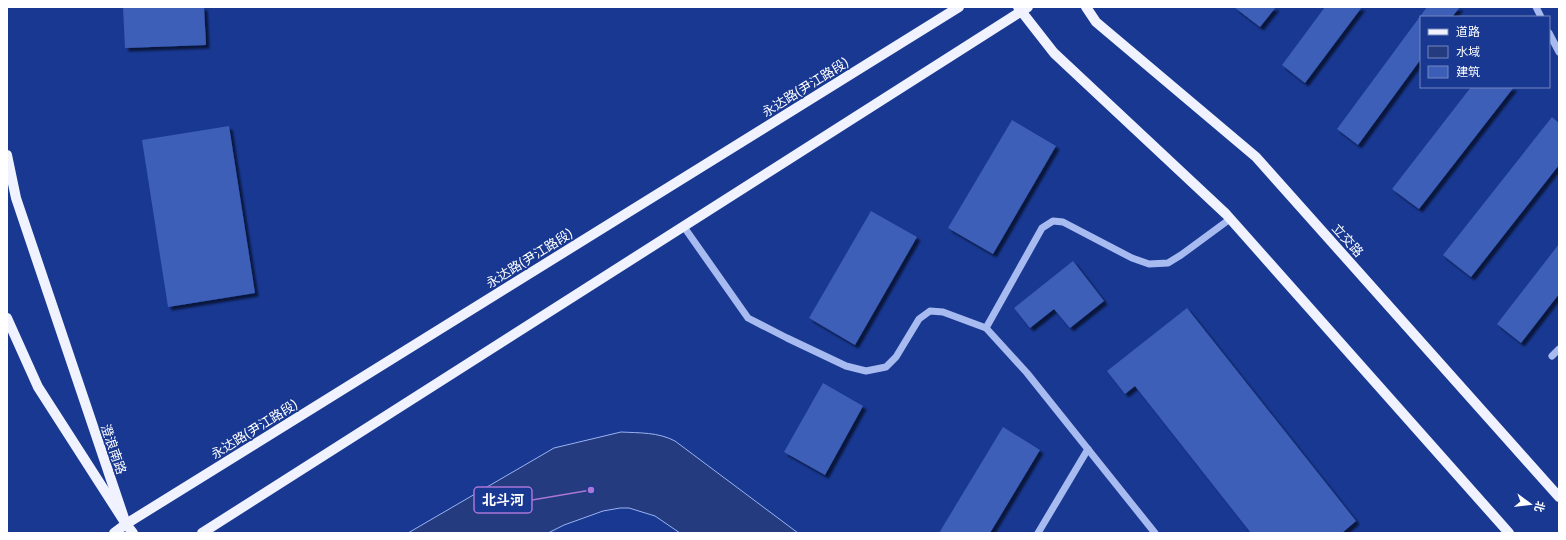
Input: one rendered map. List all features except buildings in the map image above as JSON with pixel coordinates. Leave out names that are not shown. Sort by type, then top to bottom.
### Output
[{"type":"main road","name":"永达路(尹江路段)","points":[[114,533],[126,524],[959,7]]},
{"type":"main road","name":"立交路","points":[[1086,7],[1096,22],[1256,157],[1559,497]]},
{"type":"main road","points":[[202,533],[684,227],[1022,8],[1054,53],[1230,219],[1509,533]]},
{"type":"main road","name":"澄浪南路","points":[[7,155],[16,198],[126,524]]},
{"type":"main road","name":"澄浪南路","points":[[7,318],[38,387],[126,524]]},
{"type":"main road","points":[[126,524],[134,533]]},
{"type":"lane","points":[[1536,7],[1540,16]]},
{"type":"lane","points":[[1550,35],[1559,52]]},
{"type":"lane","points":[[986,328],[1042,228],[1053,221],[1063,222],[1132,258],[1149,264],[1168,263],[1230,219]]},
{"type":"lane","points":[[684,227],[748,318],[786,338],[846,366],[866,371],[886,367],[896,357],[919,319],[930,311],[943,312],[986,328],[1027,373],[1155,533]]},
{"type":"lane","points":[[1552,356],[1559,349]]},
{"type":"lane","points":[[1038,533],[1088,449]]},
{"type":"water","points":[[621,432],[655,434],[675,441],[798,533],[680,533],[655,516],[629,508],[620,508],[603,511],[564,525],[548,533],[408,533],[554,448]]},
{"type":"place","name":"北斗河","points":[[591,490]]}]
